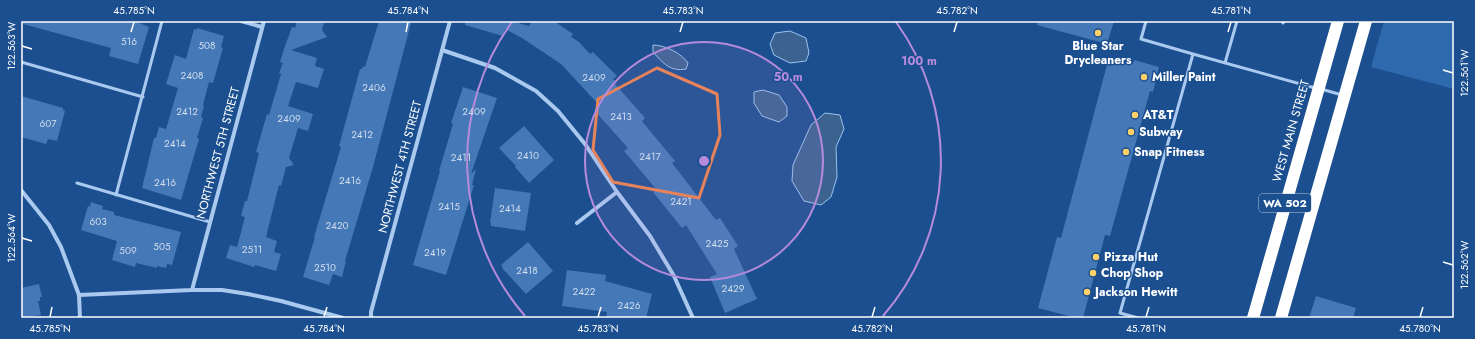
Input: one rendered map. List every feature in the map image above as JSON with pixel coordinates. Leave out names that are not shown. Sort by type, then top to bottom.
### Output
[{"type":"highway","name":"WEST MAIN STREET","points":[[1253,318],[1338,21]]},
{"type":"highway","name":"WA 502","points":[[1280,318],[1366,21]]},
{"type":"street","points":[[241,21],[262,27]]},
{"type":"street","name":"NORTHWEST 5TH STREET","points":[[192,290],[264,21]]},
{"type":"street","name":"NORTHWEST 4TH STREET","points":[[371,318],[371,312],[450,21]]},
{"type":"street","points":[[442,50],[495,68],[536,92],[558,111],[586,144],[617,192],[650,236],[674,276],[693,318]]},
{"type":"street","points":[[21,190],[49,225],[61,247],[80,295],[80,318]]},
{"type":"street","points":[[577,222],[617,192]]},
{"type":"street","points":[[80,295],[222,290],[248,294],[343,318]]},
{"type":"lane","points":[[116,195],[143,98],[162,21]]},
{"type":"lane","points":[[1146,21],[1141,39],[1344,96]]},
{"type":"lane","points":[[1225,63],[1237,21]]},
{"type":"lane","points":[[1138,318],[1120,313],[1193,54]]},
{"type":"lane","points":[[21,62],[143,98]]},
{"type":"lane","points":[[77,183],[210,222]]},
{"type":"highlighted area","points":[[657,68],[717,94],[720,135],[699,198],[613,182],[593,150],[598,99]]},
{"type":"shaded area","points":[[1384,21],[1454,21],[1454,89],[1371,67]]},
{"type":"shaded area","points":[[790,31],[806,38],[809,53],[806,61],[790,63],[774,55],[770,44],[775,33]]},
{"type":"shaded area","points":[[653,45],[668,48],[677,53],[688,63],[686,69],[680,70],[667,66],[653,52]]},
{"type":"shaded area","points":[[763,90],[779,95],[787,107],[787,116],[779,122],[762,116],[754,103],[754,92]]},
{"type":"shaded area","points":[[825,113],[840,115],[844,129],[836,147],[837,177],[831,197],[821,205],[804,201],[792,181],[793,165],[811,125]]},
{"type":"building","points":[[24,21],[135,21],[149,27],[138,64],[109,56],[111,48],[23,24]]},
{"type":"building","points":[[297,21],[317,21],[324,23],[322,30],[327,37],[291,50],[317,58],[315,66],[324,69],[318,88],[296,82],[288,106],[313,114],[308,131],[298,128],[289,158],[294,165],[286,167],[281,186],[279,185],[266,237],[277,241],[274,252],[281,254],[276,271],[255,265],[254,267],[226,258],[230,245],[237,247],[245,217],[241,216],[245,201],[247,201],[259,153],[256,152],[281,74],[279,73],[283,63],[280,62],[284,49],[292,27],[295,28]]},
{"type":"building","points":[[379,21],[404,21],[411,23],[373,167],[345,261],[342,277],[333,274],[329,285],[303,277],[341,147],[339,146],[360,69],[362,69],[363,66],[365,67]]},
{"type":"building","points":[[465,21],[511,21],[529,26],[532,21],[554,21],[573,34],[571,37],[579,42],[590,54],[593,52],[617,76],[613,79],[616,82],[615,84],[645,118],[642,121],[675,161],[672,163],[716,220],[720,218],[738,246],[734,249],[757,299],[725,313],[710,277],[717,274],[686,225],[682,228],[653,192],[657,190],[624,151],[628,148],[594,110],[599,105],[561,64],[522,38],[505,29],[503,36],[465,25]]},
{"type":"building","points":[[1038,21],[1114,21],[1107,44],[1037,25]]},
{"type":"building","points":[[197,28],[224,36],[221,47],[223,48],[213,83],[209,82],[201,117],[203,118],[197,138],[199,139],[181,200],[142,188],[154,138],[156,138],[159,127],[166,129],[178,88],[166,84],[175,55],[186,59],[194,29],[197,30]]},
{"type":"building","points":[[1109,57],[1133,64],[1134,60],[1159,67],[1153,92],[1150,91],[1110,236],[1105,235],[1083,318],[1076,318],[1038,308],[1057,237],[1061,238]]},
{"type":"building","points":[[463,87],[497,98],[471,174],[476,169],[472,185],[474,185],[446,275],[413,265],[453,124],[451,123]]},
{"type":"building","points":[[21,96],[63,108],[65,111],[57,141],[48,139],[46,144],[21,137]]},
{"type":"building","points":[[524,126],[554,160],[529,183],[499,148]]},
{"type":"building","points":[[495,188],[531,193],[525,231],[491,226],[490,223]]},
{"type":"building","points":[[91,202],[103,206],[102,209],[114,212],[114,215],[181,232],[172,265],[167,264],[166,268],[157,266],[157,268],[136,263],[135,267],[112,260],[117,241],[81,230],[88,206],[90,207]]},
{"type":"building","points":[[528,242],[553,271],[526,294],[502,268],[503,267],[501,265]]},
{"type":"building","points":[[567,270],[606,275],[605,281],[652,294],[646,318],[606,318],[607,312],[562,306]]},
{"type":"building","points":[[39,284],[42,297],[40,297],[40,301],[38,301],[41,315],[21,318],[21,288]]},
{"type":"building","points":[[1316,296],[1356,308],[1353,318],[1309,318]]},
{"type":"place","name":"Blue Star Drycleaners","points":[[1098,33]]},
{"type":"place","name":"Miller Paint","points":[[1144,77]]},
{"type":"place","name":"AT&T","points":[[1135,115]]},
{"type":"place","name":"Subway","points":[[1131,132]]},
{"type":"place","name":"Snap Fitness","points":[[1126,152]]},
{"type":"place","name":"Pizza Hut","points":[[1096,257]]},
{"type":"place","name":"Chop Shop","points":[[1093,273]]},
{"type":"place","name":"Jackson Hewitt","points":[[1087,292]]}]
